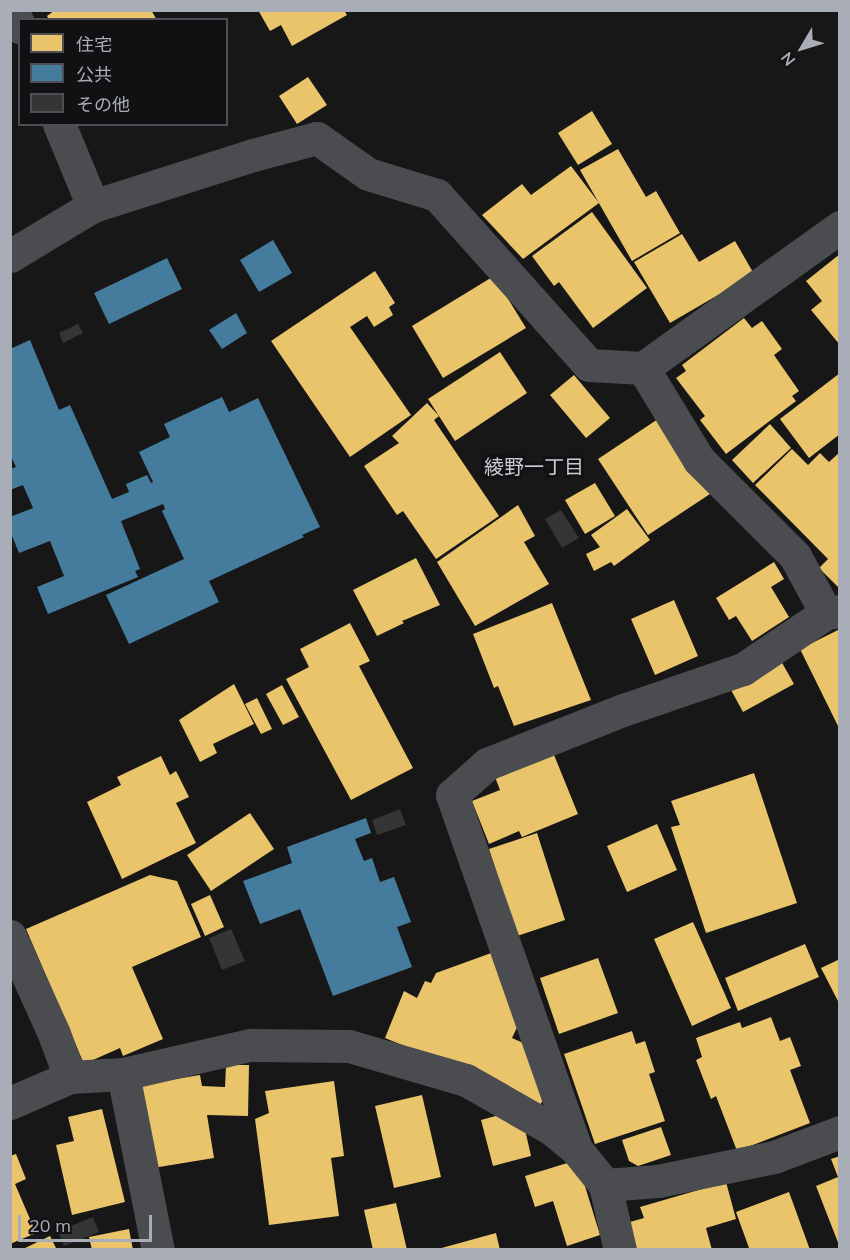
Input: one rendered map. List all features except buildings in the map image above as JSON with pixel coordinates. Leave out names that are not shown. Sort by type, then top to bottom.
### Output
[{"type":"street","points":[[60,126],[93,207]]},
{"type":"street","points":[[10,256],[93,207],[253,155],[317,138],[368,174],[437,195],[589,365],[643,368],[840,227]]},
{"type":"street","points":[[576,1149],[452,795],[487,764],[623,710],[743,669],[833,612],[795,556],[699,460],[643,368]]},
{"type":"street","points":[[10,936],[54,1034],[70,1077]]},
{"type":"street","points":[[10,1103],[70,1077],[123,1074],[250,1045],[349,1046],[466,1080],[552,1129],[576,1149],[605,1185],[620,1250]]},
{"type":"street","points":[[123,1074],[158,1250]]},
{"type":"street","points":[[605,1185],[658,1181],[774,1157],[840,1132]]},
{"type":"district","name":"綾野一丁目","points":[[534,466]]}]
